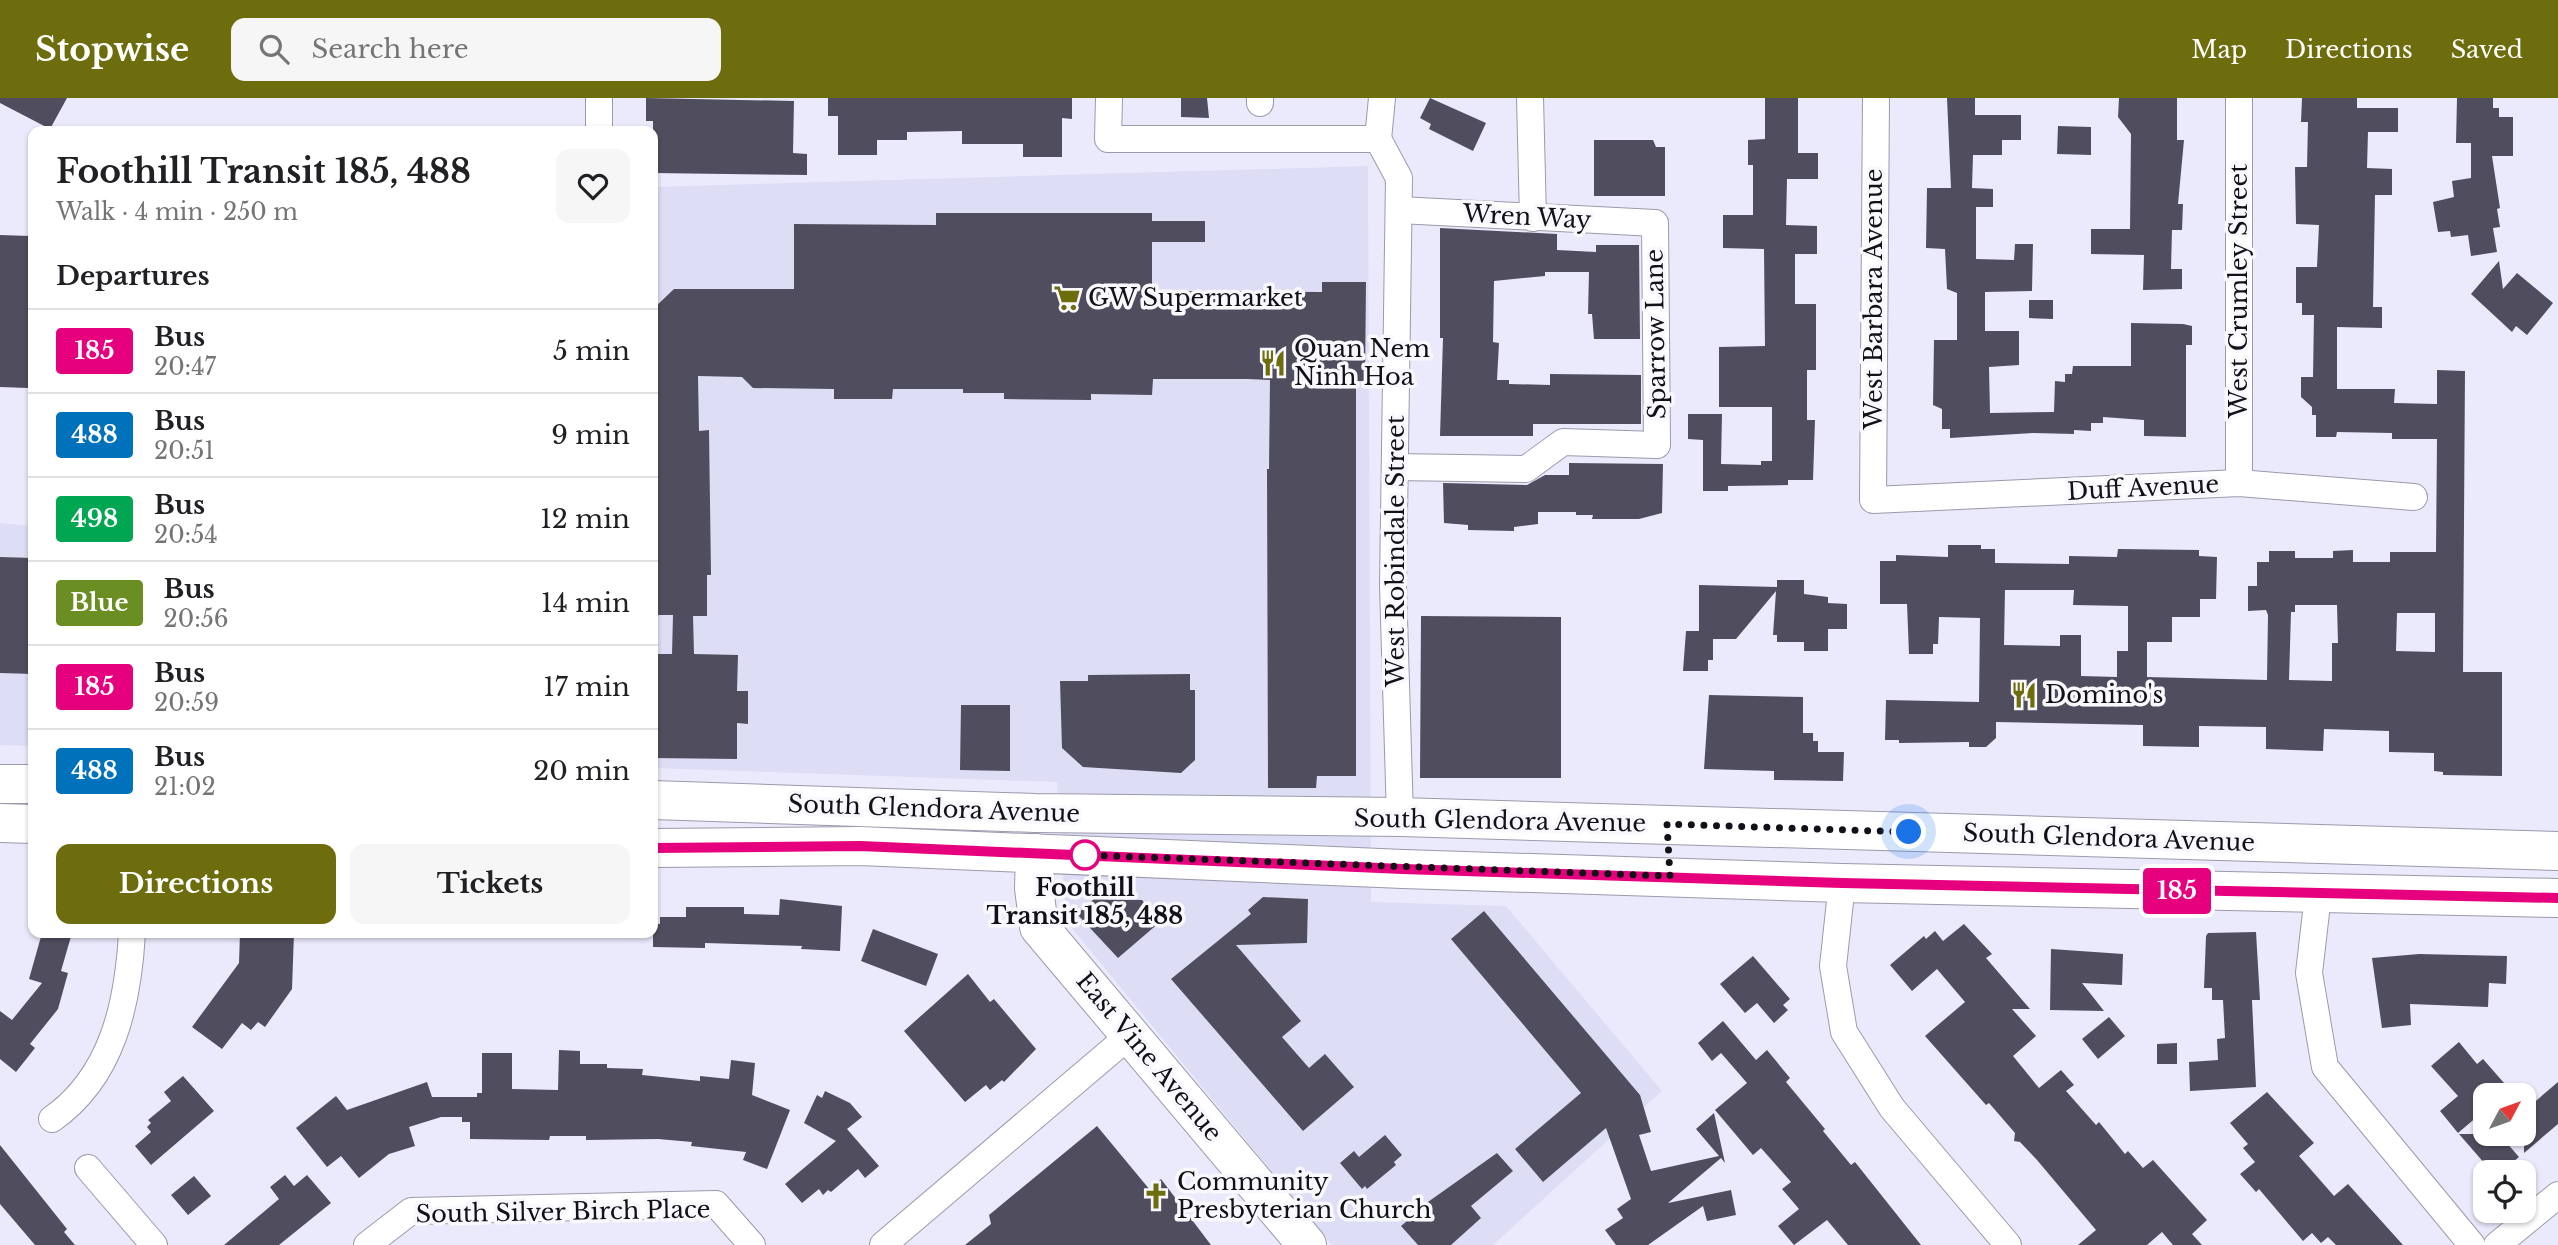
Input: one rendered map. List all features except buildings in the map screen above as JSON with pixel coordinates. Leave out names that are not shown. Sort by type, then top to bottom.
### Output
[{"type":"main road","points":[[0,784],[28,784]]},
{"type":"main road","name":"South Glendora Avenue","points":[[658,800],[1035,813],[1400,817],[1667,824],[2558,851]]},
{"type":"main road","points":[[0,823],[28,824]]},
{"type":"main road","points":[[1667,824],[1670,876]]},
{"type":"main road","name":"South Glendora Avenue","points":[[658,848],[860,846],[1403,869],[1842,883],[2558,898]]},
{"type":"main road","name":"East Vine Avenue","points":[[1035,853],[1034,888],[1039,927],[1307,1245]]},
{"type":"street","points":[[599,98],[599,126]]},
{"type":"street","points":[[1109,98],[1108,139],[1378,139],[1382,98]]},
{"type":"street","points":[[1530,98],[1533,218]]},
{"type":"street","name":"West Barbara Avenue","points":[[1872,500],[1876,98]]},
{"type":"street","name":"West Crumley Street","points":[[2239,98],[2239,483]]},
{"type":"street","name":"West Robindale Street","points":[[1378,139],[1399,178],[1394,636],[1400,817]]},
{"type":"street","name":"Wren Way","points":[[1399,210],[1655,223]]},
{"type":"street","name":"Sparrow Lane","points":[[1396,467],[1526,469],[1563,442],[1657,445],[1655,223]]},
{"type":"street","name":"Duff Avenue","points":[[1872,500],[2239,483],[2414,496]]},
{"type":"street","points":[[1842,883],[1833,966],[1844,1032],[1892,1108],[2008,1245]]},
{"type":"street","points":[[2318,895],[2309,973],[2325,1067],[2472,1245]]},
{"type":"street","points":[[52,1119],[72,1104],[106,1057],[130,980],[132,938]]},
{"type":"street","points":[[883,1245],[1130,1035]]},
{"type":"street","points":[[88,1168],[154,1245]]},
{"type":"street","points":[[2497,1245],[2558,1195]]},
{"type":"street","name":"South Silver Birch Place","points":[[367,1245],[411,1211],[716,1204],[752,1245]]},
{"type":"shaded area","points":[[1368,166],[1371,902],[1506,906],[1662,1091],[1493,1245],[1332,1245],[1066,921],[1057,782],[658,768],[658,187]]},
{"type":"shaded area","points":[[0,523],[28,526],[28,746],[0,745]]},
{"type":"bus line","name":"185","points":[[658,848],[860,846],[1403,869],[1842,883],[2558,898]]},
{"type":"place","name":"GW Supermarket","points":[[1067,298]]},
{"type":"place","name":"Quan Nem Ninh Hoa","points":[[1273,363]]},
{"type":"place","name":"Domino's","points":[[2024,695]]},
{"type":"place","name":"Foothill Transit 185, 488","points":[[1085,855]]},
{"type":"place","name":"Community Presbyterian Church","points":[[1156,1196]]},
{"type":"route","points":[[1085,855],[1082,855],[1403,869],[1670,876],[1667,824],[1909,832]]}]
